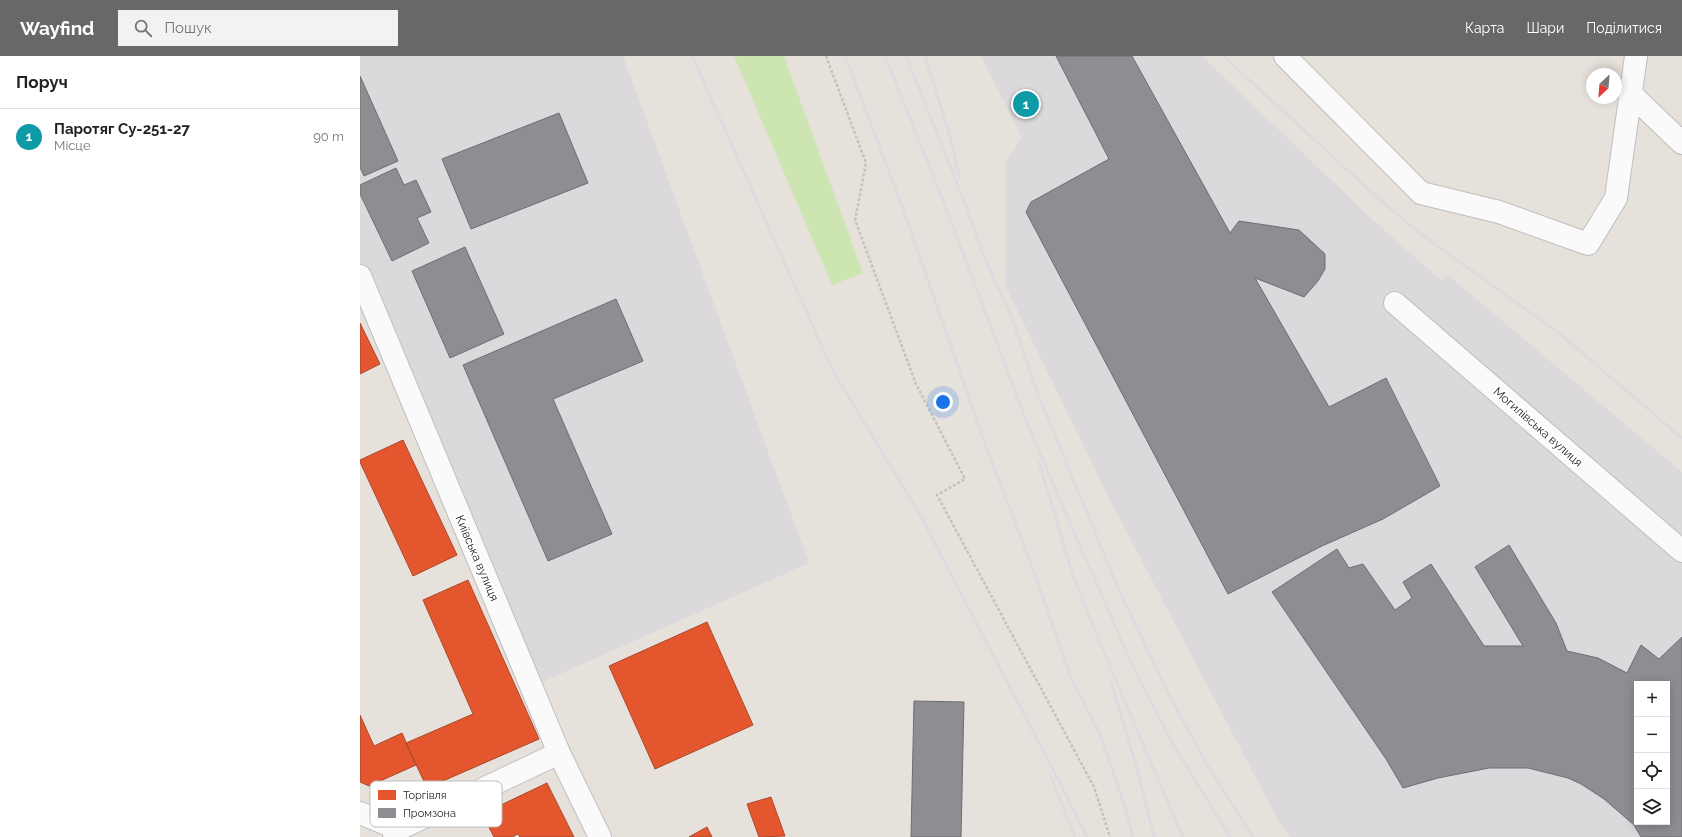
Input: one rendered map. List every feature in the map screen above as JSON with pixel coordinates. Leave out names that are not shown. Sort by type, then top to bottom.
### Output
[{"type":"street","points":[[1285,56],[1421,193],[1499,212],[1588,244],[1616,198],[1636,56]]},
{"type":"street","points":[[1631,94],[1682,143]]},
{"type":"street","name":"Київська вулиця","points":[[360,276],[558,753],[600,837]]},
{"type":"street","name":"Могилівська вулиця","points":[[1395,303],[1682,551]]},
{"type":"street","points":[[501,781],[558,753]]},
{"type":"street","points":[[360,813],[370,819]]},
{"type":"street","points":[[385,827],[396,833],[408,827]]},
{"type":"path","points":[[826,56],[866,163],[855,220],[916,384],[965,479],[936,495],[1094,787],[1110,837]]},
{"type":"shaded area","points":[[360,56],[623,56],[809,563],[531,687],[360,276]]},
{"type":"shaded area","points":[[981,56],[1202,56],[1374,221],[1442,281],[1448,275],[1682,472],[1682,837],[1290,837],[1279,822],[1111,502],[1005,285],[1005,162],[1022,138]]},
{"type":"green space","points":[[734,56],[784,56],[863,273],[832,285]]},
{"type":"building: Торгівля","points":[[360,323],[380,364],[360,374]]},
{"type":"building: Торгівля","points":[[403,440],[457,555],[413,576],[360,462],[360,460]]},
{"type":"building: Торгівля","points":[[468,580],[539,739],[443,781],[424,781],[406,743],[473,714],[423,600]]},
{"type":"building: Торгівля","points":[[707,622],[753,725],[655,769],[609,666]]},
{"type":"building: Торгівля","points":[[360,715],[374,746],[402,733],[416,765],[380,781],[370,781],[369,786],[360,782]]},
{"type":"building: Торгівля","points":[[547,783],[574,837],[520,837],[518,834],[512,837],[494,837],[489,827],[502,827],[502,804]]},
{"type":"building: Торгівля","points":[[771,797],[785,836],[759,837],[747,804]]},
{"type":"building: Торгівля","points":[[707,827],[712,837],[689,837]]},
{"type":"building: Промзона","points":[[1056,56],[1132,56],[1230,233],[1239,221],[1299,230],[1325,254],[1325,269],[1318,281],[1304,297],[1255,278],[1329,407],[1386,378],[1440,486],[1383,519],[1322,546],[1228,594],[1026,212],[1031,202],[1109,159]]},
{"type":"building: Промзона","points":[[360,76],[398,161],[364,176],[360,167]]},
{"type":"building: Промзона","points":[[559,113],[588,183],[471,229],[442,159]]},
{"type":"building: Промзона","points":[[396,168],[404,185],[416,180],[431,212],[417,218],[429,243],[392,261],[360,194],[360,185]]},
{"type":"building: Промзона","points":[[465,247],[504,334],[450,358],[412,271]]},
{"type":"building: Промзона","points":[[616,299],[643,361],[553,399],[612,534],[548,561],[463,365]]},
{"type":"building: Промзона","points":[[1509,545],[1556,623],[1567,651],[1598,658],[1627,673],[1641,645],[1659,659],[1682,637],[1682,837],[1641,837],[1634,825],[1604,799],[1581,784],[1568,778],[1528,768],[1489,768],[1438,778],[1403,788],[1386,759],[1272,592],[1337,549],[1349,568],[1363,564],[1395,610],[1412,598],[1403,582],[1431,564],[1484,646],[1523,646],[1475,567]]},
{"type":"building: Промзона","points":[[914,701],[964,702],[961,837],[911,837]]},
{"type":"railway","points":[[692,56],[833,371],[919,513],[1087,837]]},
{"type":"railway","points":[[845,56],[902,206],[984,441],[1034,572],[1071,678],[1100,734],[1124,804],[1133,837]]},
{"type":"railway","points":[[885,56],[949,216],[1027,423],[1104,601],[1137,675],[1174,746],[1230,837]]},
{"type":"railway","points":[[906,56],[966,206],[984,257],[1011,315],[1037,392],[1119,590],[1168,693],[1206,763],[1253,837]]},
{"type":"railway","points":[[925,56],[949,133],[960,179]]},
{"type":"railway","points":[[1223,56],[1378,198],[1421,234],[1560,334],[1682,438]]},
{"type":"railway","points":[[1039,462],[1073,575],[1098,638],[1183,837]]},
{"type":"railway","points":[[1111,682],[1136,765],[1154,837]]},
{"type":"railway","points":[[1050,774],[1075,837]]},
{"type":"place","name":"Паротяг Су-251-27","points":[[1026,104]]}]
